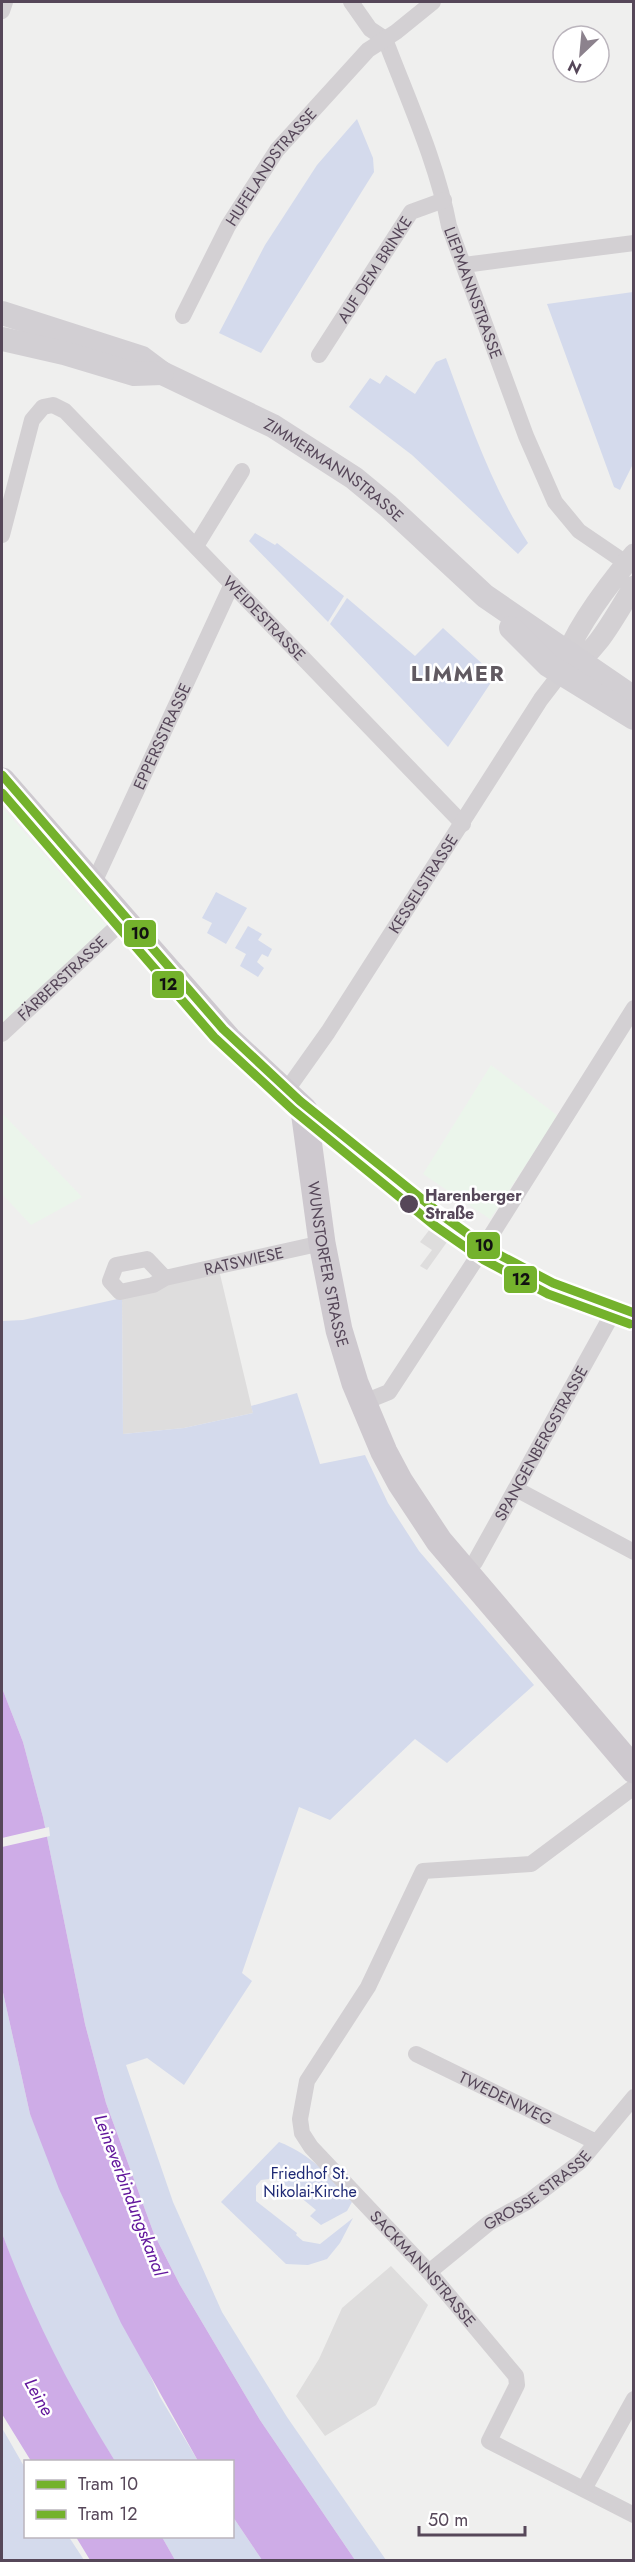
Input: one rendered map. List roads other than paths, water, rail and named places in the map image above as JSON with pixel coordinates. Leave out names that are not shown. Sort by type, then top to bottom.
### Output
[{"type":"main road","name":"ZIMMERMANNSTRASSE","points":[[2,314],[142,358],[162,373],[273,426],[354,478],[388,506],[485,596],[536,655],[569,663]]},
{"type":"main road","name":"ZIMMERMANNSTRASSE","points":[[2,339],[64,353],[134,374],[162,373]]},
{"type":"main road","points":[[569,663],[633,698]]},
{"type":"main road","points":[[569,663],[633,718]]},
{"type":"main road","points":[[2,781],[92,887],[228,1039],[294,1102]]},
{"type":"main road","name":"WUNSTORFER STRASSE","points":[[294,1102],[339,1330],[362,1403],[400,1482],[439,1542],[633,1770]]},
{"type":"street","points":[[2,11],[5,2]]},
{"type":"street","name":"LIEPMANNSTRASSE","points":[[351,2],[370,29],[385,39],[444,200],[449,226],[526,436],[555,502],[579,531],[630,559]]},
{"type":"street","name":"HUFELANDSTRASSE","points":[[183,316],[228,226],[277,150],[361,57],[433,2]]},
{"type":"street","name":"AUF DEM BRINKE","points":[[320,355],[411,212],[444,200]]},
{"type":"street","points":[[464,265],[633,243]]},
{"type":"street","name":"WEIDESTRASSE","points":[[2,535],[34,415],[49,405],[65,411],[463,825]]},
{"type":"street","points":[[196,546],[242,471]]},
{"type":"street","points":[[569,663],[630,559]]},
{"type":"street","name":"EPPERSSTRASSE","points":[[92,887],[232,584]]},
{"type":"street","points":[[569,663],[594,646],[633,586]]},
{"type":"street","name":"KESSELSTRASSE","points":[[294,1102],[328,1032],[463,825],[541,699],[569,663]]},
{"type":"street","name":"FÄRBERSTRASSE","points":[[2,1034],[123,921]]},
{"type":"street","points":[[362,1403],[389,1392],[482,1250],[633,1008]]},
{"type":"street","points":[[294,1102],[482,1250],[537,1280],[633,1317]]},
{"type":"street","name":"RATSWIESE","points":[[165,1278],[322,1243]]},
{"type":"street","name":"SPANGENBERGSTRASSE","points":[[464,1571],[475,1562],[614,1311]]},
{"type":"street","points":[[516,1489],[633,1552]]},
{"type":"street","name":"SACKMANNSTRASSE","points":[[584,2489],[489,2442],[517,2385],[516,2376],[429,2272],[312,2146],[300,2127],[306,2084],[368,1987],[423,1871],[531,1864],[633,1787]]},
{"type":"street","name":"TWEDENWEG","points":[[417,2054],[596,2142]]},
{"type":"street","name":"GROSSE STRASSE","points":[[429,2272],[489,2223],[529,2201],[580,2162],[633,2097]]},
{"type":"street","points":[[633,2399],[584,2489],[633,2515]]},
{"type":"water","name":"Leineverbindungskanal","points":[[2,1688],[23,1742],[43,1817],[85,2024],[106,2103],[154,2234],[180,2285],[260,2420],[355,2560],[262,2560],[234,2518],[234,2460],[197,2460],[121,2323],[59,2189],[30,2114],[2,1988]]},
{"type":"water","name":"Leine","points":[[2,2233],[52,2350],[114,2460],[30,2460],[2,2414]]},
{"type":"water","points":[[77,2538],[163,2538],[175,2560],[90,2560]]},
{"type":"tram line","name":"10","points":[[2,775],[223,1029],[300,1101],[443,1216],[490,1250],[553,1283],[634,1313]]},
{"type":"tram line","name":"12","points":[[2,793],[214,1037],[293,1110],[435,1226],[484,1260],[548,1294],[630,1324]]},
{"type":"place","name":"Harenberger Straße","points":[[409,1204]]},
{"type":"district","name":"LIMMER","points":[[458,673]]},
{"type":"park label","name":"Friedhof St. Nikolai-Kirche","points":[[310,2182]]}]
